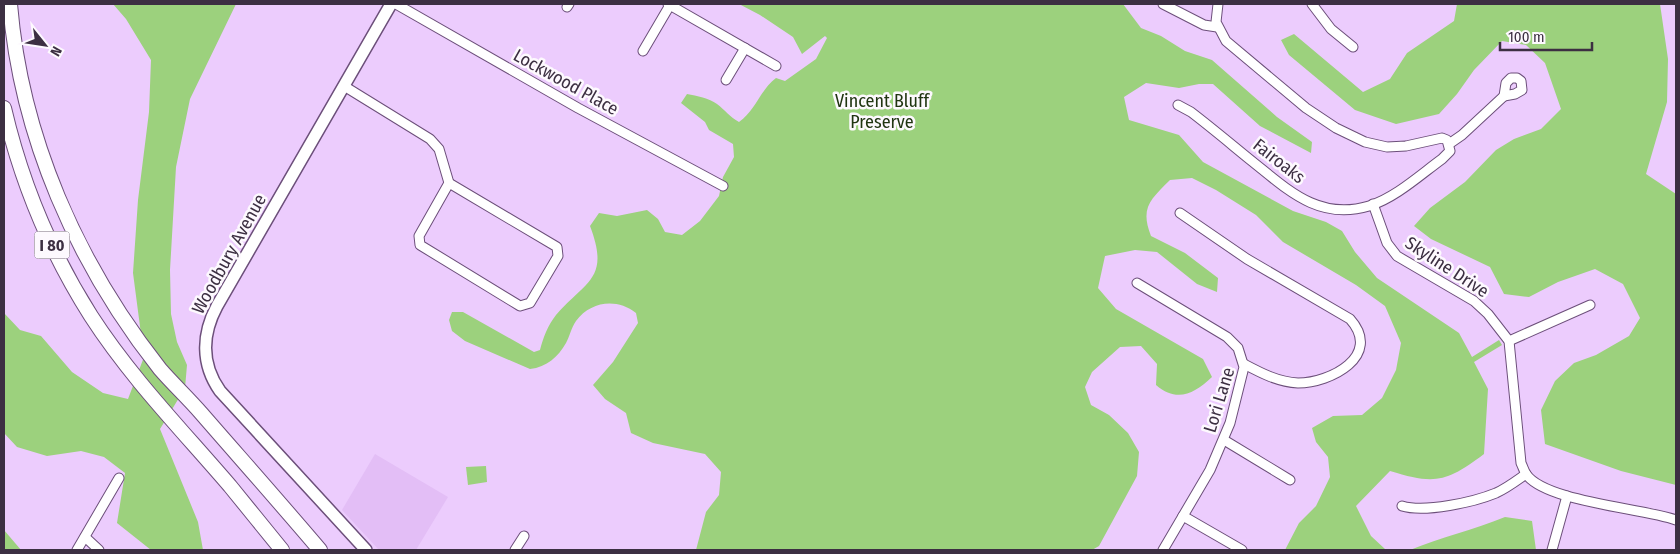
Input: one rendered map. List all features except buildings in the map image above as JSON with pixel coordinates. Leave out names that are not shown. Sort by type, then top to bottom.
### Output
[{"type":"highway","name":"I 80","points":[[10,4],[15,48],[30,118],[61,206],[85,253],[128,325],[161,369],[320,550]]},
{"type":"highway","name":"I 80","points":[[4,108],[10,132],[38,214],[90,316],[137,380],[282,550]]},
{"type":"highway","points":[[229,486],[276,550]]},
{"type":"highway","points":[[287,512],[326,550]]},
{"type":"main road","name":"Woodbury Avenue","points":[[366,550],[224,397],[212,380],[205,353],[206,335],[215,311],[391,4]]},
{"type":"street","name":"Lockwood Place","points":[[396,4],[578,108],[723,186]]},
{"type":"street","points":[[643,51],[669,4],[776,66]]},
{"type":"street","points":[[1162,4],[1204,25],[1217,27]]},
{"type":"street","points":[[1218,4],[1217,27],[1230,46],[1323,120],[1365,142],[1388,147],[1406,146],[1442,138],[1449,144],[1450,151],[1442,159],[1388,197],[1373,204]]},
{"type":"street","points":[[1312,4],[1330,29],[1354,47]]},
{"type":"street","points":[[726,80],[745,48]]},
{"type":"street","points":[[344,86],[430,139],[439,149],[449,183],[557,247],[558,256],[530,304],[520,306],[420,245],[419,236],[449,183]]},
{"type":"street","points":[[1449,144],[1462,135],[1504,96]]},
{"type":"street","name":"Fairoaks","points":[[1178,106],[1191,112],[1277,183],[1307,201],[1339,209],[1373,204]]},
{"type":"street","name":"Skyline Drive","points":[[1373,204],[1387,243],[1397,256],[1474,301],[1488,314],[1509,341]]},
{"type":"street","name":"Lori Lane","points":[[1163,550],[1210,470],[1224,440],[1240,390],[1244,364],[1277,380],[1296,383],[1320,380],[1339,372],[1354,360],[1360,347],[1359,333],[1350,319],[1247,259],[1180,213]]},
{"type":"street","points":[[1137,283],[1230,339],[1238,348],[1244,364]]},
{"type":"street","points":[[1590,305],[1509,341],[1521,463],[1526,474],[1540,485],[1567,496],[1676,520]]},
{"type":"street","points":[[1224,440],[1290,480]]},
{"type":"street","points":[[1402,506],[1421,509],[1485,496],[1505,489],[1526,474]]},
{"type":"street","points":[[77,550],[119,478]]},
{"type":"street","points":[[1552,550],[1567,496]]},
{"type":"street","points":[[1183,516],[1242,550]]},
{"type":"street","points":[[515,550],[524,536]]},
{"type":"street","points":[[85,537],[100,550]]},
{"type":"shaded area","points":[[375,454],[448,497],[416,550],[379,550],[342,510]]},
{"type":"green space","points":[[113,4],[236,4],[190,99],[176,167],[170,270],[171,314],[177,342],[187,365],[185,388],[160,429],[198,522],[203,550],[151,550],[117,523],[125,473],[104,457],[81,451],[47,456],[17,447],[4,433],[4,313],[20,330],[41,336],[72,372],[103,393],[128,399],[144,357],[133,273],[138,200],[149,112],[151,60],[126,19]]},
{"type":"green space","name":"Vincent Bluff Preserve","points":[[739,4],[1123,4],[1141,28],[1161,36],[1185,51],[1212,60],[1277,117],[1312,142],[1311,153],[1260,126],[1213,84],[1199,84],[1179,88],[1146,83],[1124,97],[1129,120],[1179,135],[1203,162],[1293,211],[1326,222],[1342,231],[1355,252],[1377,278],[1459,333],[1472,357],[1499,340],[1502,345],[1474,362],[1488,389],[1484,454],[1460,470],[1440,478],[1418,478],[1390,471],[1356,506],[1371,536],[1385,549],[1409,550],[1285,550],[1299,523],[1316,506],[1330,477],[1328,457],[1316,442],[1312,428],[1333,416],[1362,415],[1382,398],[1396,370],[1401,343],[1385,306],[1356,285],[1283,242],[1256,215],[1216,190],[1192,178],[1170,180],[1157,193],[1149,205],[1147,218],[1151,236],[1185,253],[1218,278],[1217,292],[1197,284],[1157,252],[1135,250],[1105,256],[1098,288],[1116,309],[1203,359],[1212,377],[1192,392],[1178,395],[1164,391],[1156,385],[1157,364],[1141,346],[1120,347],[1092,372],[1085,387],[1091,405],[1109,415],[1128,433],[1139,452],[1137,476],[1099,546],[1092,550],[696,550],[706,512],[719,495],[721,472],[705,454],[653,443],[631,433],[626,413],[605,399],[593,385],[613,362],[638,323],[636,313],[629,308],[613,304],[604,304],[589,309],[576,321],[566,343],[556,357],[547,364],[530,369],[465,341],[452,331],[449,320],[452,312],[463,312],[534,352],[540,350],[553,319],[586,285],[596,268],[596,244],[590,226],[599,213],[617,216],[647,210],[658,219],[665,232],[682,235],[700,221],[719,196],[723,177],[734,157],[733,144],[709,130],[705,122],[681,103],[687,94],[714,102],[739,122],[750,112],[766,88],[776,78],[785,81],[816,59],[827,38],[825,36],[802,54],[793,37],[760,15]]},
{"type":"green space","points":[[1457,4],[1660,4],[1668,59],[1667,102],[1646,174],[1676,194],[1676,485],[1621,471],[1545,444],[1541,410],[1555,381],[1574,363],[1596,355],[1629,336],[1640,318],[1623,284],[1595,269],[1558,282],[1529,297],[1504,294],[1490,267],[1431,239],[1414,226],[1430,208],[1465,182],[1496,150],[1514,139],[1541,129],[1561,109],[1545,63],[1526,45],[1502,41],[1474,70],[1457,94],[1439,114],[1396,124],[1355,110],[1289,55],[1281,40],[1294,34],[1363,92],[1390,79],[1407,53],[1454,21]]},
{"type":"green space","points":[[486,466],[487,482],[468,485],[466,467]]},
{"type":"green space","points":[[1505,517],[1532,521],[1536,550],[1410,550],[1481,526]]},
{"type":"green space","points":[[4,530],[21,550],[4,550]]}]
